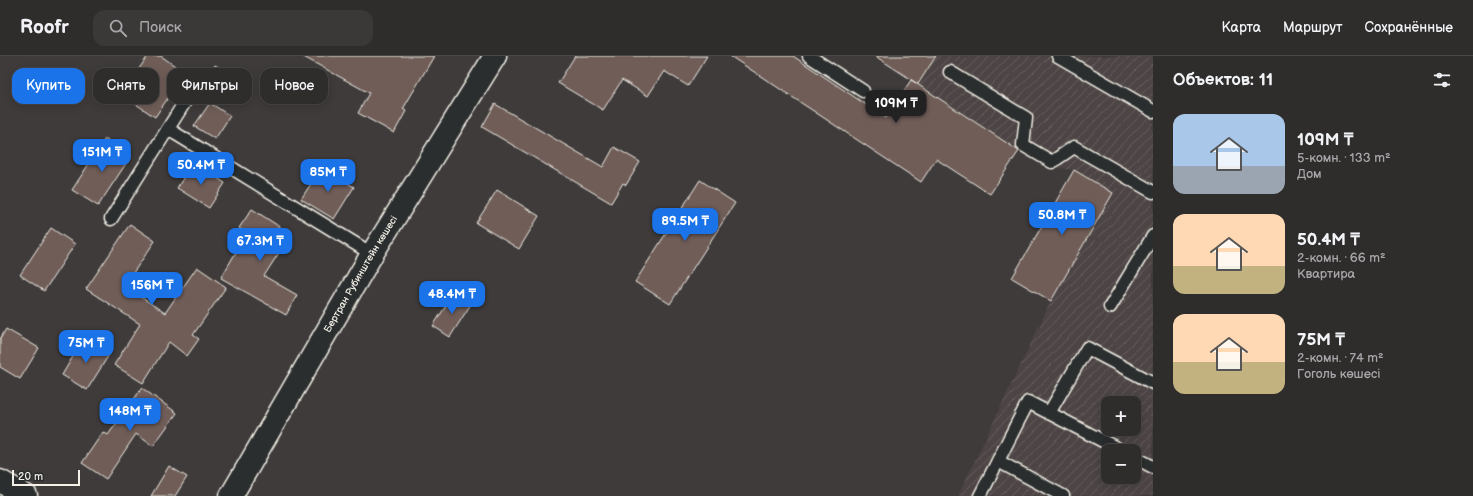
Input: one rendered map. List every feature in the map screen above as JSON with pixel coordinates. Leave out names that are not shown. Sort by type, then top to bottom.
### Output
[{"type":"street","name":"Бертран Рубинштейн көшесі","points":[[232,496],[372,254],[495,56]]},
{"type":"street","points":[[0,481],[26,496]]},
{"type":"lane","points":[[809,56],[863,91]]},
{"type":"lane","points":[[1058,56],[1153,111]]},
{"type":"lane","points":[[950,72],[1026,118],[1022,145],[1052,162],[1074,147],[1153,192]]},
{"type":"lane","points":[[111,219],[184,104]]},
{"type":"lane","points":[[168,129],[372,254]]},
{"type":"lane","points":[[1110,308],[1153,236]]},
{"type":"lane","points":[[1049,413],[1087,348],[1153,383]]},
{"type":"lane","points":[[980,496],[1028,402],[1109,444]]},
{"type":"lane","points":[[998,461],[1063,496]]},
{"type":"lane","points":[[1141,461],[1153,467]]},
{"type":"shaded area","points":[[936,56],[1153,56],[1153,496],[958,496],[1051,301],[1113,193],[1074,170],[1042,165],[918,84]]},
{"type":"building","points":[[148,56],[161,56],[178,68],[167,68],[167,99],[155,117],[136,104],[159,104],[159,68],[139,68]]},
{"type":"building","points":[[302,56],[434,56],[403,109],[406,111],[394,133],[358,113],[369,93],[328,70],[328,68],[324,68]]},
{"type":"building","points":[[575,56],[707,56],[688,86],[664,71],[648,96],[622,80],[603,110],[558,83]]},
{"type":"building","points":[[730,56],[793,56],[886,118],[911,80],[1019,151],[990,194],[936,159],[921,182]]},
{"type":"building","points":[[875,56],[936,56],[918,84]]},
{"type":"building","points":[[215,65],[220,68],[213,68]]},
{"type":"building","points":[[209,104],[230,116],[215,139],[194,126]]},
{"type":"building","points":[[495,104],[603,167],[614,147],[640,162],[626,185],[623,183],[611,203],[482,127]]},
{"type":"building","points":[[105,139],[131,156],[98,206],[72,190]]},
{"type":"building","points":[[193,163],[225,183],[209,208],[177,188]]},
{"type":"building","points":[[322,167],[354,187],[334,219],[301,199]]},
{"type":"building","points":[[1074,170],[1113,193],[1051,301],[1012,278]]},
{"type":"building","points":[[700,180],[735,203],[670,304],[635,282]]},
{"type":"building","points":[[497,190],[539,216],[519,249],[476,223]]},
{"type":"building","points":[[252,209],[291,234],[264,276],[297,295],[286,315],[221,278],[247,233],[239,228]]},
{"type":"building","points":[[130,224],[155,241],[124,286],[165,313],[197,267],[226,287],[193,335],[199,339],[187,356],[169,342],[143,383],[114,365],[140,324],[86,289]]},
{"type":"building","points":[[51,228],[75,244],[44,291],[20,275]]},
{"type":"building","points":[[454,293],[471,304],[450,337],[433,326]]},
{"type":"building","points":[[6,329],[39,348],[20,379],[0,367],[0,339]]},
{"type":"building","points":[[84,338],[110,353],[87,390],[62,375]]},
{"type":"building","points":[[142,388],[177,413],[153,446],[136,434],[106,479],[82,463],[103,432],[108,435]]},
{"type":"building","points":[[169,466],[187,477],[175,496],[151,496]]}]
